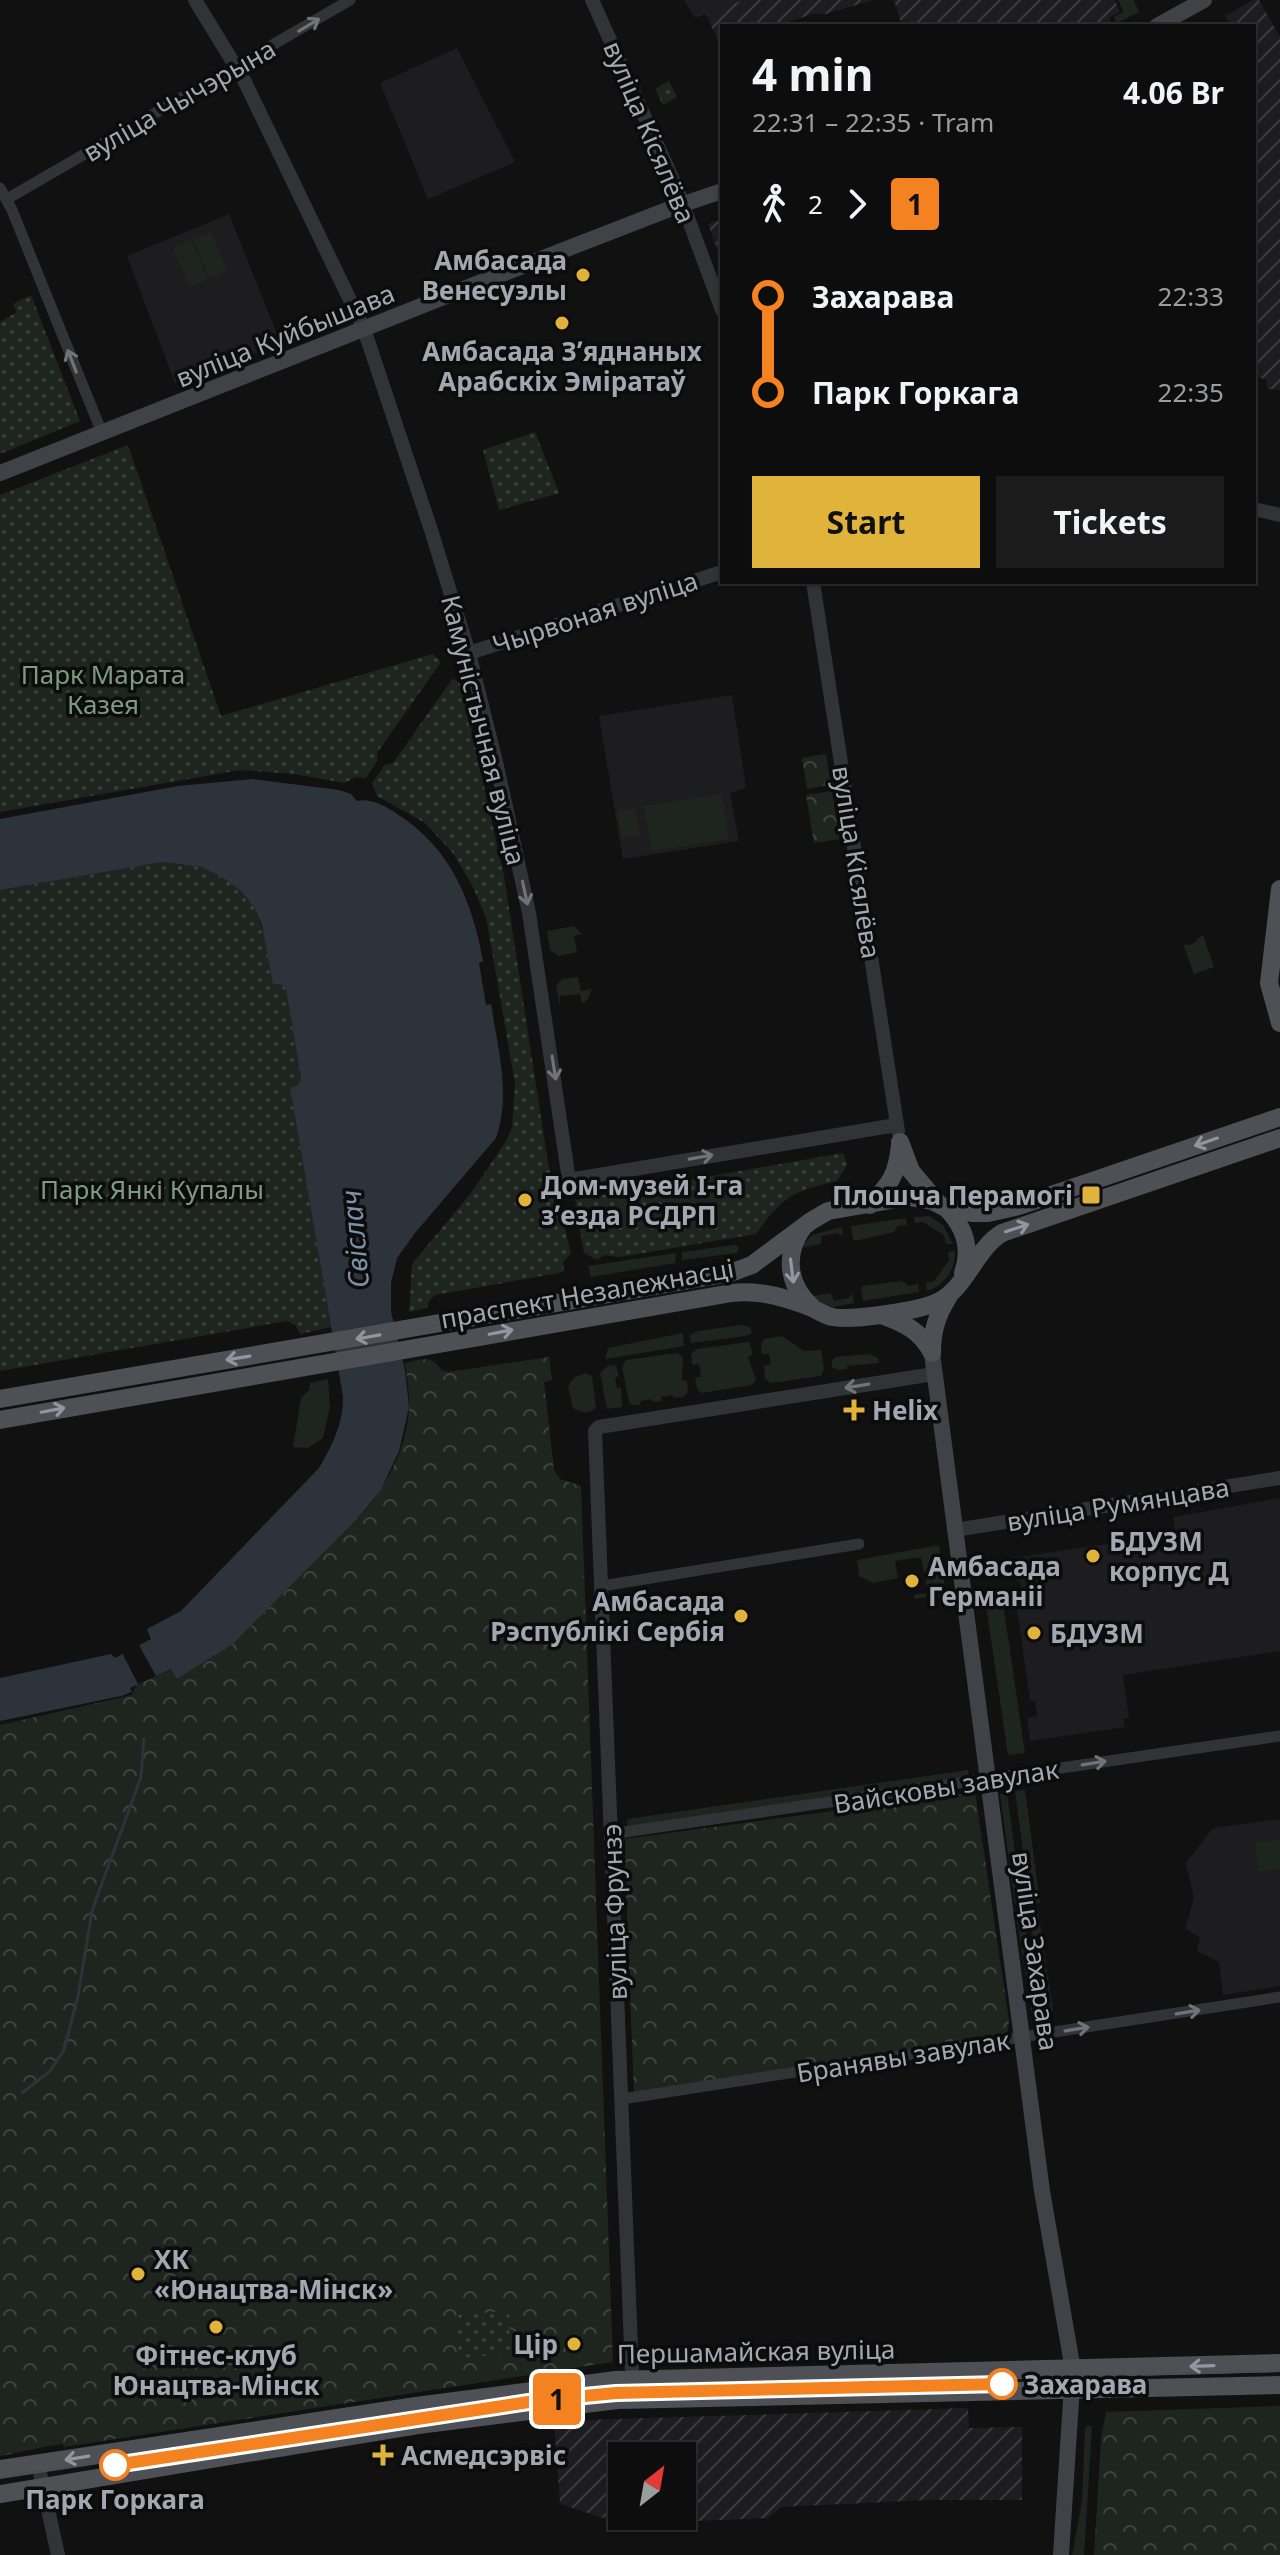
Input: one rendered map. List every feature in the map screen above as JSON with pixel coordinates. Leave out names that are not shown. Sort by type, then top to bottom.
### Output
[{"type":"main road","points":[[1161,24],[1204,0]]},
{"type":"main road","name":"вуліца Куйбышава","points":[[0,473],[720,192]]},
{"type":"main road","points":[[1280,889],[1269,983],[1280,1023]]},
{"type":"main road","name":"праспект Незалежнасці","points":[[423,1337],[730,1273],[752,1265],[828,1211],[909,1197],[972,1213],[1002,1210],[1280,1117]]},
{"type":"main road","points":[[870,1205],[892,1181],[898,1165],[898,1133]]},
{"type":"main road","points":[[898,1133],[918,1182],[957,1221],[966,1240],[967,1262],[936,1319],[932,1332],[932,1353]]},
{"type":"main road","points":[[956,1286],[988,1245],[1002,1233],[1280,1138]]},
{"type":"main road","points":[[805,1226],[792,1249],[791,1275],[802,1298],[816,1310]]},
{"type":"main road","name":"праспект Незалежнасці","points":[[0,1399],[745,1291],[773,1295],[836,1318],[879,1314],[935,1303],[956,1286]]},
{"type":"main road","points":[[879,1314],[914,1330],[932,1353]]},
{"type":"main road","name":"вуліца Захарава","points":[[932,1353],[1042,2191],[1073,2370],[1061,2555]]},
{"type":"main road","name":"праспект Незалежнасці","points":[[0,1420],[317,1355]]},
{"type":"main road","name":"Першамайская вуліца","points":[[0,2469],[416,2406],[632,2379],[1280,2363]]},
{"type":"main road","name":"Першамайская вуліца","points":[[0,2494],[418,2425],[544,2407],[633,2399],[1280,2385]]},
{"type":"street","name":"Камуністычная вуліца","points":[[195,0],[237,68],[364,329],[469,653],[532,928],[569,1180],[898,1133]]},
{"type":"street","name":"вуліца Чычэрына","points":[[7,199],[350,0]]},
{"type":"street","name":"вуліца Кісялёва","points":[[592,0],[683,204],[720,305]]},
{"type":"street","points":[[0,188],[102,433]]},
{"type":"street","points":[[1256,509],[1280,515]]},
{"type":"street","name":"Чырвоная вуліца","points":[[469,653],[720,573]]},
{"type":"street","name":"вуліца Кісялёва","points":[[813,584],[898,1133]]},
{"type":"street","name":"вуліца Фрунзэ","points":[[633,2399],[595,1438],[599,1427],[934,1374]]},
{"type":"street","name":"вуліца Румянцава","points":[[955,1530],[1280,1478]]},
{"type":"street","points":[[602,1586],[859,1544]]},
{"type":"street","name":"Вайсковы завулак","points":[[611,1834],[1280,1736]]},
{"type":"street","name":"Бранявы завулак","points":[[622,2099],[1280,1997]]},
{"type":"street","points":[[38,2464],[58,2555]]},
{"type":"shaded area","points":[[684,0],[743,0],[695,18]]},
{"type":"shaded area","points":[[743,0],[873,0],[781,24],[720,24],[718,41],[706,14]]},
{"type":"shaded area","points":[[894,0],[1115,0],[1120,12],[1109,17],[1111,24],[901,24]]},
{"type":"shaded area","points":[[1253,0],[1259,0],[1280,37],[1280,390],[1267,389],[1267,380],[1256,377],[1256,24],[1230,24],[1225,16]]},
{"type":"shaded area","points":[[457,48],[515,162],[428,199],[380,83]]},
{"type":"shaded area","points":[[229,214],[281,344],[175,383],[127,256]]},
{"type":"shaded area","points":[[720,220],[720,257],[708,224]]},
{"type":"shaded area","points":[[732,695],[746,788],[730,793],[739,841],[623,859],[599,716]]},
{"type":"shaded area","points":[[1280,1498],[1280,1651],[1123,1675],[1129,1718],[1123,1719],[1125,1727],[1030,1741],[1027,1718],[1037,1716],[1035,1701],[1030,1701],[1016,1602],[1023,1600],[1012,1558],[1146,1538],[1148,1547],[1177,1543],[1173,1517]]},
{"type":"shaded area","points":[[1280,1819],[1280,1986],[1223,1995],[1219,1962],[1197,1951],[1200,1937],[1185,1929],[1194,1898],[1186,1863],[1213,1828]]},
{"type":"shaded area","points":[[968,2408],[969,2428],[1022,2427],[1022,2500],[927,2500],[781,2507],[768,2518],[696,2521],[696,2442],[608,2442],[608,2519],[560,2504],[554,2421]]},
{"type":"green space","points":[[1118,0],[1134,0],[1139,12],[1117,23],[1114,17],[1124,12]]},
{"type":"green space","points":[[669,81],[677,97],[663,105],[655,89]]},
{"type":"green space","points":[[211,232],[228,271],[210,279],[193,239]]},
{"type":"green space","points":[[191,240],[208,279],[190,287],[173,248]]},
{"type":"green space","points":[[31,295],[80,421],[0,454],[0,322],[17,312],[13,304]]},
{"type":"green space","points":[[535,432],[559,493],[499,510],[483,450]]},
{"type":"green space","name":"Парк Марата Казея","points":[[128,445],[221,716],[433,654],[441,662],[377,753],[378,760],[366,778],[355,777],[345,783],[294,774],[240,770],[0,812],[0,495]]},
{"type":"green space","points":[[453,678],[461,685],[504,876],[548,1163],[571,1253],[563,1262],[564,1272],[435,1295],[427,1308],[409,1312],[412,1264],[471,1193],[512,1128],[515,1083],[486,917],[472,885],[452,852],[425,823],[377,796],[372,783],[385,765],[393,763]]},
{"type":"green space","points":[[826,754],[831,785],[807,789],[802,758]]},
{"type":"green space","points":[[832,791],[840,839],[814,843],[806,795]]},
{"type":"green space","points":[[722,794],[729,839],[652,851],[644,806]]},
{"type":"green space","points":[[635,808],[640,836],[622,838],[617,811]]},
{"type":"green space","name":"Парк Янкі Купалы","points":[[163,862],[201,867],[242,892],[254,907],[286,990],[301,1078],[298,1085],[290,1088],[331,1327],[300,1334],[296,1326],[287,1321],[0,1371],[0,890]]},
{"type":"green space","points":[[574,926],[582,934],[574,936],[577,952],[558,956],[550,950],[547,931]]},
{"type":"green space","points":[[1203,935],[1214,967],[1194,974],[1183,944],[1193,944]]},
{"type":"green space","points":[[578,977],[581,991],[592,989],[588,999],[582,1004],[580,994],[560,996],[560,1006],[556,986],[562,979]]},
{"type":"green space","points":[[843,1153],[847,1165],[837,1181],[790,1197],[756,1234],[619,1257],[605,1255],[597,1260],[584,1253],[575,1200]]},
{"type":"green space","points":[[929,1216],[943,1225],[953,1244],[946,1244],[944,1235],[923,1222],[915,1223],[914,1217]]},
{"type":"green space","points":[[906,1218],[907,1225],[898,1226],[894,1232],[853,1239],[851,1226]]},
{"type":"green space","points":[[842,1227],[843,1236],[837,1233],[821,1236],[821,1244],[800,1248],[812,1235]]},
{"type":"green space","points":[[734,1245],[739,1247],[737,1253],[682,1260],[682,1252]]},
{"type":"green space","points":[[955,1251],[954,1264],[948,1276],[927,1291],[926,1283],[934,1281],[949,1260],[948,1252]]},
{"type":"green space","points":[[676,1253],[675,1263],[591,1277],[588,1266]]},
{"type":"green space","points":[[902,1281],[909,1286],[918,1284],[919,1292],[863,1301],[863,1286]]},
{"type":"green space","points":[[831,1293],[834,1301],[849,1298],[852,1293],[854,1303],[833,1307],[809,1297]]},
{"type":"green space","points":[[741,1325],[750,1327],[752,1333],[691,1343],[690,1335],[698,1331]]},
{"type":"green space","points":[[683,1333],[684,1346],[605,1359],[608,1348]]},
{"type":"green space","points":[[782,1336],[804,1351],[821,1350],[824,1369],[821,1376],[771,1383],[765,1379],[764,1366],[771,1364],[769,1354],[762,1354],[761,1344],[764,1339]]},
{"type":"green space","points":[[749,1342],[753,1354],[748,1357],[756,1380],[752,1385],[701,1393],[697,1389],[695,1377],[701,1377],[699,1364],[692,1365],[691,1354],[697,1349]]},
{"type":"green space","points":[[677,1353],[683,1357],[682,1380],[687,1381],[688,1392],[683,1397],[674,1398],[672,1395],[661,1397],[662,1401],[653,1402],[651,1399],[641,1401],[640,1405],[632,1405],[622,1367],[626,1360]]},
{"type":"green space","points":[[869,1354],[878,1358],[879,1363],[847,1366],[847,1369],[838,1370],[832,1367],[832,1360],[836,1357]]},
{"type":"green space","name":"Парк Горкага","points":[[549,1357],[552,1380],[544,1382],[554,1470],[560,1479],[581,1486],[613,2362],[64,2447],[63,2444],[55,2445],[0,2456],[0,1725],[132,1695],[136,1685],[172,1669],[177,1679],[233,1644],[363,1513],[380,1490],[395,1464],[408,1422],[405,1363],[430,1360],[441,1370],[449,1372]]},
{"type":"green space","points":[[609,1365],[616,1366],[619,1376],[615,1378],[617,1388],[621,1388],[622,1407],[607,1409],[600,1373]]},
{"type":"green space","points":[[586,1373],[592,1376],[596,1408],[584,1412],[573,1408],[568,1386],[575,1377]]},
{"type":"green space","points":[[328,1379],[330,1407],[323,1438],[308,1448],[293,1447],[301,1398],[309,1390],[310,1383]]},
{"type":"green space","points":[[939,1545],[943,1569],[924,1572],[921,1557],[895,1561],[898,1578],[873,1583],[859,1576],[857,1560]]},
{"type":"green space","points":[[943,1571],[946,1594],[915,1599],[914,1595],[927,1593],[925,1574]]},
{"type":"green space","points":[[1003,1603],[1025,1753],[1008,1755],[986,1605]]},
{"type":"green space","points":[[968,1770],[970,1781],[628,1830],[627,1819]]},
{"type":"green space","points":[[1025,1790],[1040,1903],[1030,1904],[1015,1791]]},
{"type":"green space","points":[[975,1792],[1009,2021],[1007,2034],[634,2096],[624,1839]]},
{"type":"green space","points":[[1007,1793],[1022,1904],[1015,1904],[1000,1794]]},
{"type":"green space","points":[[1280,1839],[1280,1869],[1258,1872],[1255,1842]]},
{"type":"green space","points":[[1038,1910],[1053,2011],[1044,2013],[1029,1911]]},
{"type":"green space","points":[[1023,1912],[1037,2010],[1031,2011],[1016,1913]]},
{"type":"green space","points":[[509,2311],[510,2354],[457,2358],[456,2315]]},
{"type":"green space","points":[[1280,2406],[1280,2555],[1094,2555],[1101,2439],[1106,2412]]},
{"type":"green space","points":[[1088,2425],[1092,2427],[1084,2555],[1072,2555],[1082,2501],[1085,2428]]},
{"type":"water","name":"Свіслач","points":[[253,779],[339,790],[351,794],[357,801],[378,803],[416,828],[445,860],[473,918],[483,961],[479,963],[486,1005],[491,1004],[503,1088],[496,1138],[397,1258],[391,1283],[391,1312],[405,1370],[409,1407],[399,1451],[381,1490],[358,1518],[233,1644],[177,1679],[171,1669],[130,1688],[132,1692],[121,1696],[0,1721],[0,1678],[111,1654],[115,1658],[151,1639],[147,1629],[181,1611],[319,1468],[339,1424],[343,1396],[290,1088],[298,1085],[301,1078],[286,990],[283,985],[273,984],[262,925],[254,907],[242,892],[222,877],[201,867],[163,862],[0,890],[0,819],[178,786]]},
{"type":"pier","points":[[139,1645],[156,1676],[138,1684],[122,1653]]},
{"type":"waterway","points":[[22,2093],[50,2071],[64,2050],[78,1996],[92,1911],[141,1777],[144,1739]]},
{"type":"tram line","points":[[0,2478],[542,2396],[616,2389],[1280,2371]]},
{"type":"tram line","name":"1","points":[[115,2465],[542,2400],[616,2393],[1002,2384]]},
{"type":"place","name":"Амбасада Венесуэлы","points":[[583,275]]},
{"type":"place","name":"Амбасада Зʼяднаных Арабскіх Эміратаў","points":[[562,323]]},
{"type":"place","name":"Плошча Перамогі","points":[[1091,1195]]},
{"type":"place","name":"Дом-музей I-га зʼезда РСДРП","points":[[525,1200]]},
{"type":"place","name":"Helix","points":[[854,1410]]},
{"type":"place","name":"БДУЗМ корпус Д","points":[[1093,1556]]},
{"type":"place","name":"Амбасада Германіі","points":[[912,1581]]},
{"type":"place","name":"Амбасада Рэспублікі Сербія","points":[[741,1616]]},
{"type":"place","name":"БДУЗМ","points":[[1034,1633]]},
{"type":"place","name":"ХК «Юнацтва-Мінск»","points":[[138,2274]]},
{"type":"place","name":"Фітнес-клуб Юнацтва-Мінск","points":[[216,2327]]},
{"type":"place","name":"Цір","points":[[574,2344]]},
{"type":"place","name":"Захарава","points":[[1002,2384]]},
{"type":"place","name":"Асмедсэрвіс","points":[[383,2455]]},
{"type":"place","name":"Парк Горкага","points":[[115,2465]]}]
